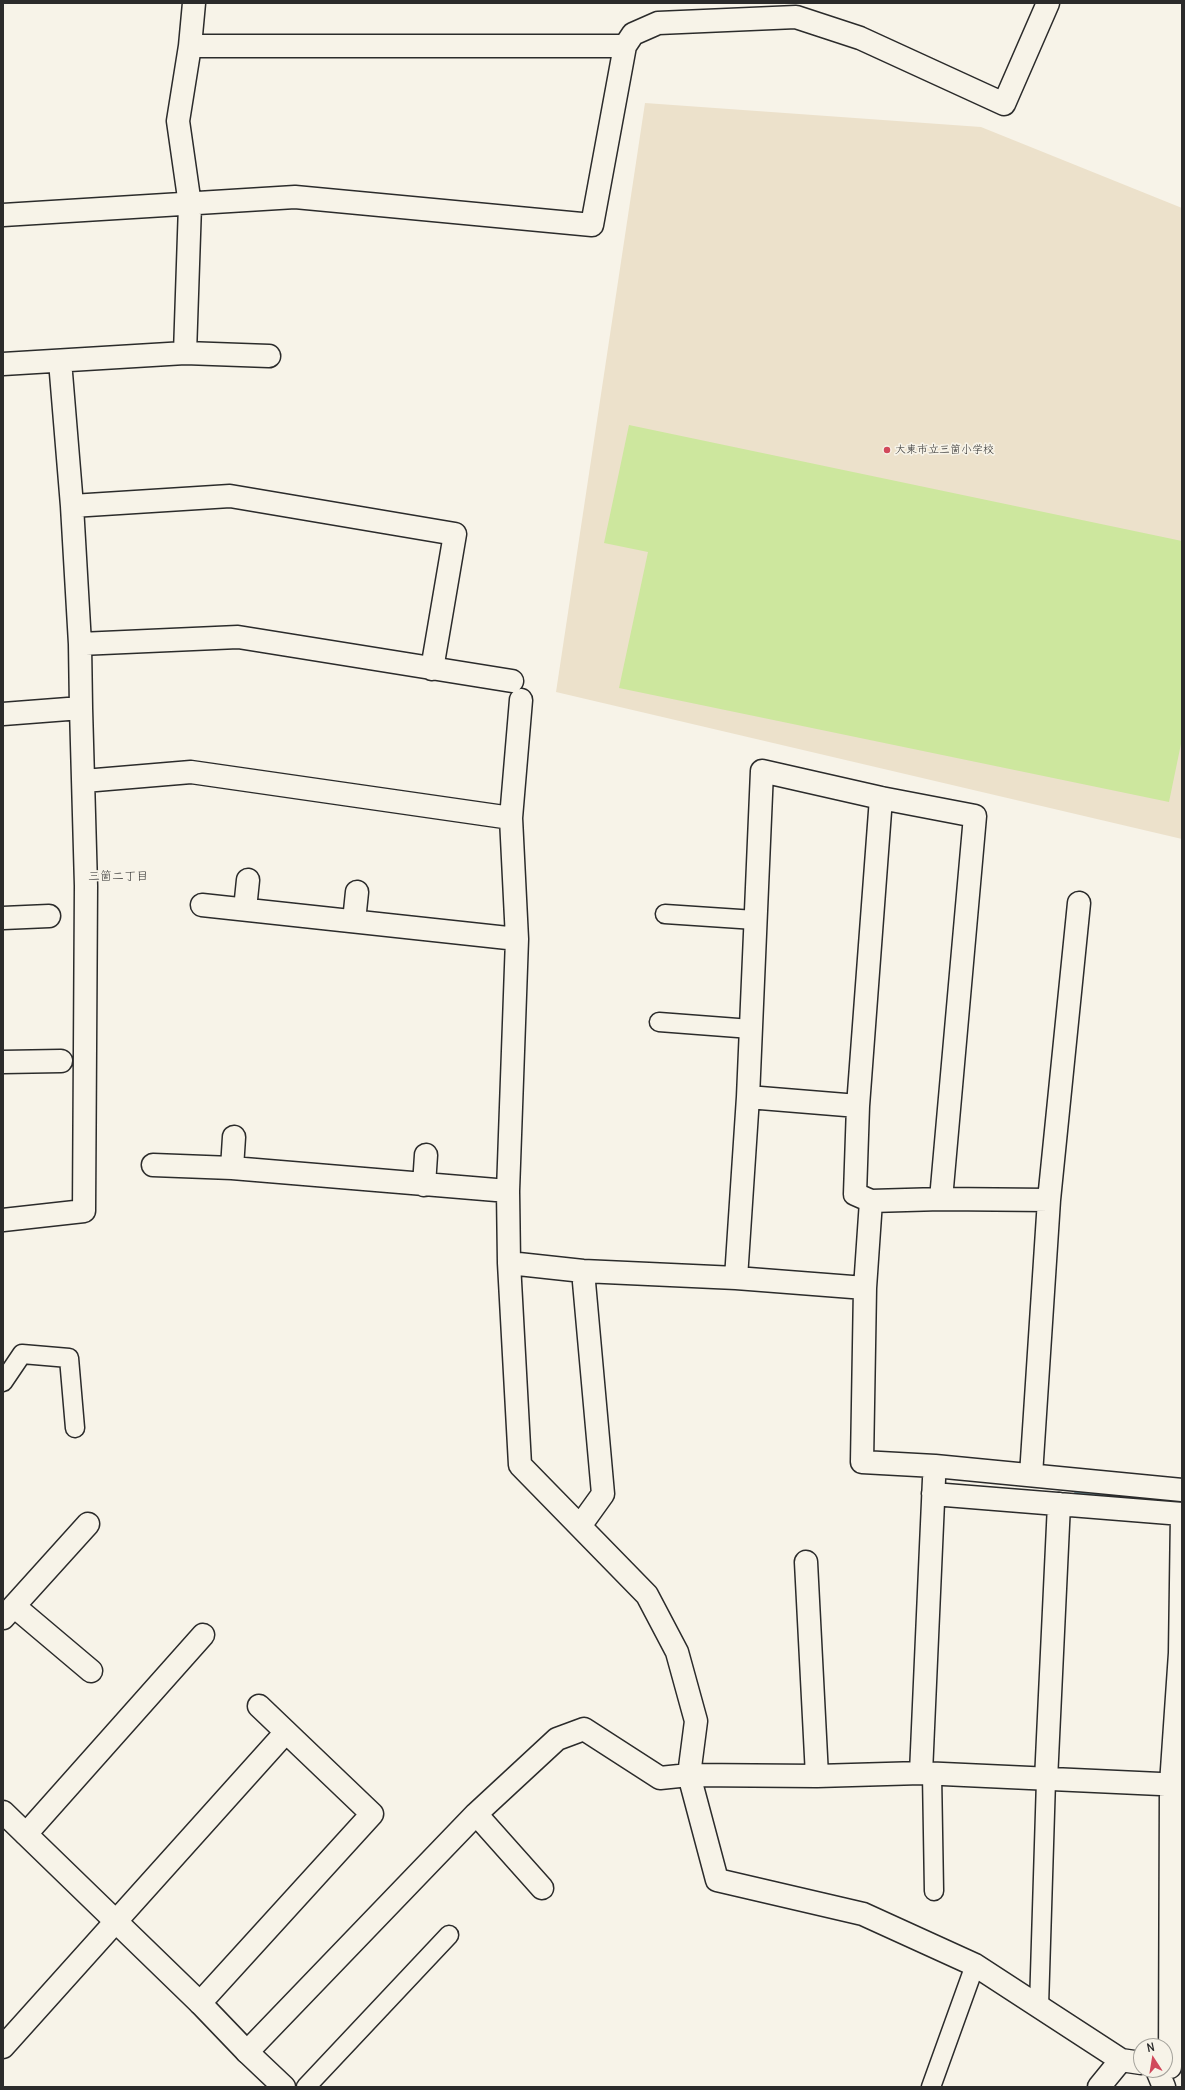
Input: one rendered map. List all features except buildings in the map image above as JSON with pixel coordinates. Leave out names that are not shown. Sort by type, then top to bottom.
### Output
[{"type":"street","points":[[185,353],[190,205],[178,121],[190,46],[194,3]]},
{"type":"street","points":[[3,215],[190,205],[294,197],[592,225],[626,46],[633,34],[658,23],[796,17],[860,38],[1004,104],[1048,3]]},
{"type":"street","points":[[190,46],[626,46]]},
{"type":"street","points":[[3,364],[185,353],[268,356]]},
{"type":"street","points":[[3,1220],[84,1211],[86,886],[84,781],[80,644],[72,506],[60,361]]},
{"type":"street","points":[[72,506],[230,496],[455,534],[432,669]]},
{"type":"street","points":[[80,644],[238,637],[432,669],[517,690],[511,818],[517,939],[508,1190],[509,1263],[520,1465],[647,1595],[677,1652],[696,1721],[689,1775],[717,1880],[863,1914],[975,1964],[1039,2006],[1131,2061],[1100,2087]]},
{"type":"street","points":[[3,714],[81,708]]},
{"type":"street","points":[[736,1278],[748,1097],[762,771],[881,798],[975,816],[941,1199]]},
{"type":"street","points":[[84,781],[191,772],[511,818]]},
{"type":"street","points":[[881,798],[858,1106],[856,1194],[871,1201],[941,1199],[1049,1200]]},
{"type":"street","points":[[245,909],[248,880]]},
{"type":"street","points":[[354,921],[357,892]]},
{"type":"street","points":[[1031,1475],[1049,1200],[1079,903]]},
{"type":"street","points":[[202,905],[517,939]]},
{"type":"street","points":[[3,918],[50,916]]},
{"type":"street","points":[[3,1062],[61,1061]]},
{"type":"street","points":[[748,1097],[858,1106]]},
{"type":"street","points":[[232,1168],[234,1137]]},
{"type":"street","points":[[424,1185],[426,1155]]},
{"type":"street","points":[[153,1165],[232,1168],[424,1185],[508,1190]]},
{"type":"street","points":[[871,1201],[865,1288],[862,1462],[935,1466],[1182,1490]]},
{"type":"street","points":[[509,1263],[583,1271],[736,1278],[865,1288]]},
{"type":"street","points":[[580,1526],[603,1494],[583,1271]]},
{"type":"street","points":[[926,1774],[935,1466]]},
{"type":"street","points":[[933,1494],[1182,1514],[1181,1653],[1169,2038]]},
{"type":"street","points":[[1046,1780],[1059,1504]]},
{"type":"street","points":[[88,1524],[9,1612],[91,1671]]},
{"type":"street","points":[[806,1562],[817,1776]]},
{"type":"street","points":[[26,1834],[203,1635]]},
{"type":"street","points":[[200,2003],[372,1814],[258,1706]]},
{"type":"street","points":[[247,2052],[476,1814],[557,1739],[584,1729],[660,1778],[689,1775],[817,1776],[926,1774],[1176,1785]]},
{"type":"street","points":[[3,2047],[115,1920],[286,1732]]},
{"type":"street","points":[[3,1812],[200,2003],[276,2084]]},
{"type":"street","points":[[476,1814],[542,1888]]},
{"type":"lane","points":[[665,914],[756,920]]},
{"type":"lane","points":[[659,1022],[751,1029]]},
{"type":"lane","points":[[3,1382],[22,1354],[69,1358],[75,1428]]},
{"type":"lane","points":[[926,1774],[934,1891]]},
{"type":"lane","points":[[1039,2006],[1046,1780]]},
{"type":"lane","points":[[306,2087],[449,1935]]},
{"type":"lane","points":[[931,2087],[975,1964]]},
{"type":"shaded area","name":"大東市立三箇小学校","points":[[645,103],[981,127],[1182,208],[1182,839],[556,692]]},
{"type":"green space","points":[[629,425],[1182,541],[1182,739],[1169,802],[619,688],[648,552],[604,543]]},
{"type":"waterway","points":[[1079,1490],[1169,1503]]},
{"type":"place","name":"大東市立三箇小学校","points":[[887,450]]},
{"type":"district","name":"三箇二丁目","points":[[118,877]]}]
